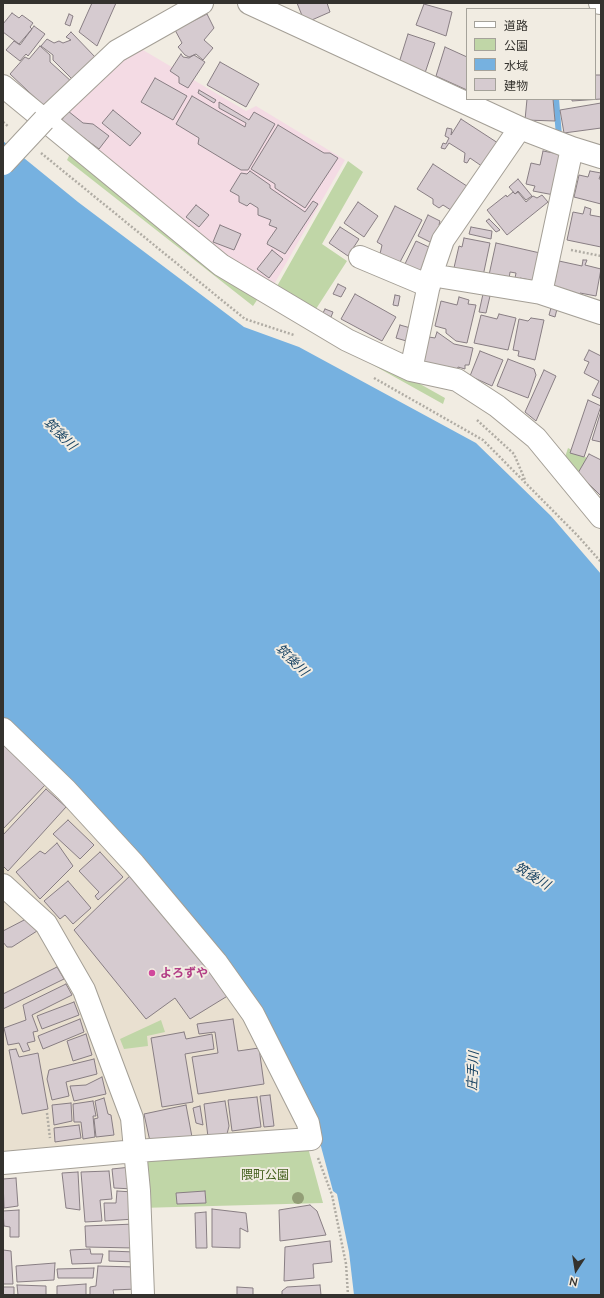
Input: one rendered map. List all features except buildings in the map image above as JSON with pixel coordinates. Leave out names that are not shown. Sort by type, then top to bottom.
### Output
[{"type":"street","points":[[3,164],[44,120],[117,52],[202,3]]},
{"type":"street","points":[[249,3],[520,128],[572,148],[601,157]]},
{"type":"street","points":[[3,86],[221,265],[347,340],[412,370],[457,380],[497,406],[536,438],[601,517]]},
{"type":"street","points":[[412,370],[430,281],[443,240],[520,128]]},
{"type":"street","points":[[541,293],[572,148]]},
{"type":"street","points":[[360,257],[430,281],[541,293],[601,313]]},
{"type":"street","points":[[3,729],[66,790],[134,864],[216,962],[253,1014],[308,1123],[311,1139],[136,1151],[3,1163]]},
{"type":"street","points":[[3,885],[46,924],[84,990],[132,1118],[136,1151],[143,1295]]},
{"type":"path","points":[[551,245],[601,256]]},
{"type":"path","points":[[475,418],[514,454],[526,483]]},
{"type":"path","points":[[47,1113],[52,1159]]},
{"type":"shaded area","points":[[138,47],[246,111],[256,106],[345,160],[272,288],[227,261],[54,122],[107,69]]},
{"type":"shaded area","points":[[3,731],[216,962],[311,1138],[137,1149],[85,990],[3,883]]},
{"type":"shaded area","points":[[3,887],[45,925],[83,991],[134,1149],[3,1161]]},
{"type":"green space","points":[[71,152],[259,297],[253,306],[67,160]]},
{"type":"green space","points":[[348,161],[363,172],[322,244],[347,261],[314,312],[276,288]]},
{"type":"green space","points":[[283,307],[445,398],[443,404],[280,313]]},
{"type":"green space","points":[[568,448],[589,459],[576,481],[562,466]]},
{"type":"green space","points":[[161,1020],[165,1032],[147,1036],[148,1046],[124,1049],[120,1039]]},
{"type":"green space","name":"隈町公園","points":[[307,1144],[323,1203],[140,1208],[136,1151]]},
{"type":"water","points":[[3,141],[78,202],[244,327],[299,347],[476,443],[551,516],[601,574],[601,1295],[354,1295],[349,1252],[337,1194],[333,1191],[316,1128],[261,1017],[3,719]]},
{"type":"waterway","points":[[556,100],[559,136]]},
{"type":"place","name":"よろずや","points":[[152,973]]},
{"type":"water label","name":"筑後川","points":[[60,434]]},
{"type":"water label","name":"筑後川","points":[[292,660]]},
{"type":"water label","name":"筑後川","points":[[532,876]]},
{"type":"water label","name":"庄手川","points":[[473,1071]]}]
